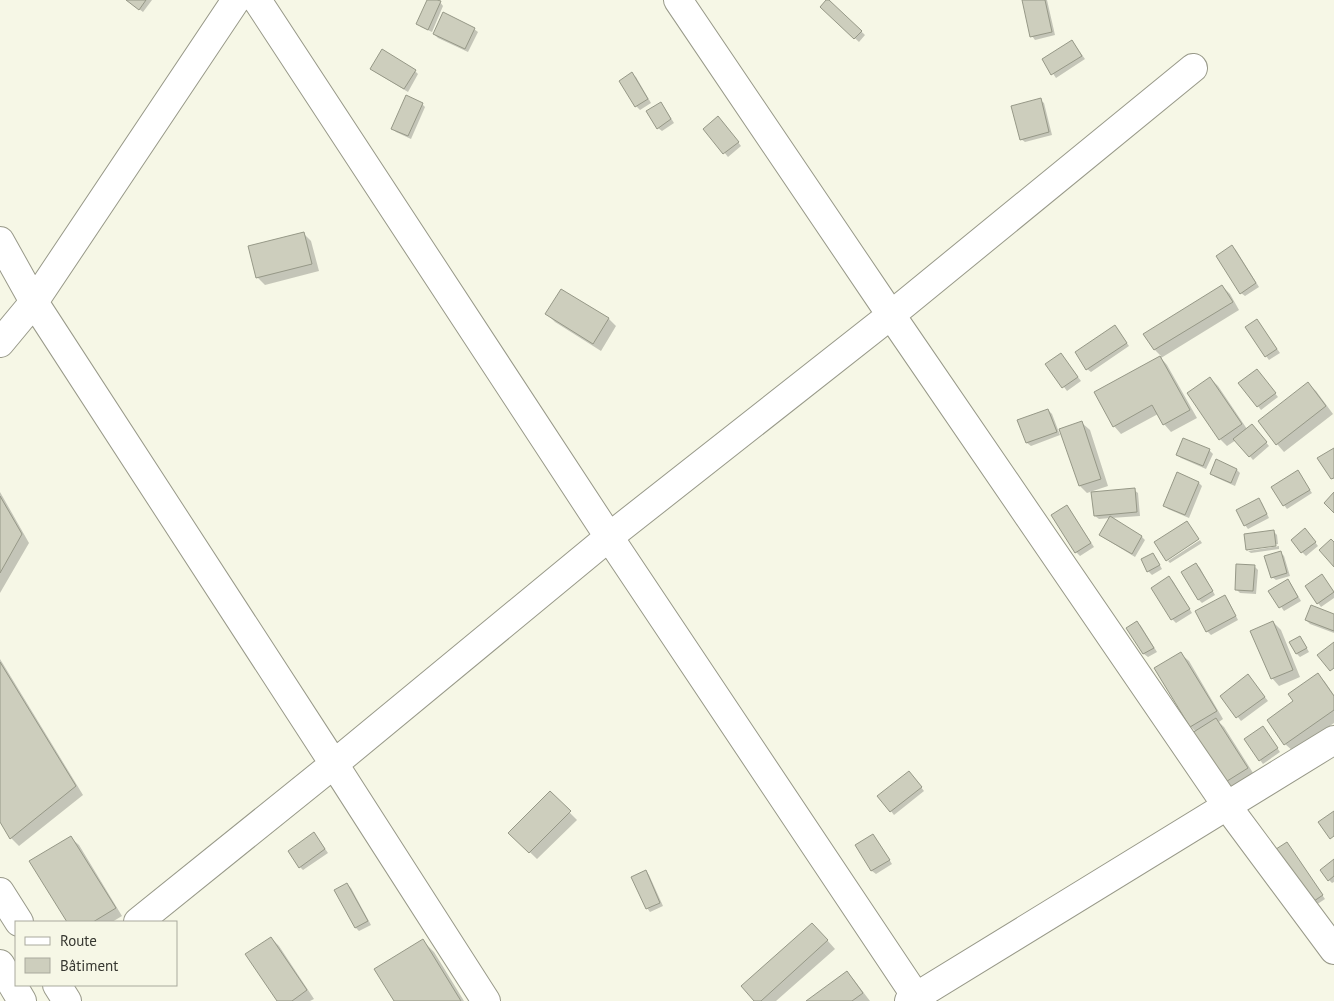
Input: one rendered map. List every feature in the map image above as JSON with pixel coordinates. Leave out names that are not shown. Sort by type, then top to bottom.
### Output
[{"type":"main road","points":[[0,343],[34,302],[236,0]]},
{"type":"main road","points":[[257,0],[915,1000],[1334,740]]},
{"type":"main road","points":[[678,0],[1227,806],[1334,950]]},
{"type":"main road","points":[[139,921],[334,764],[609,537],[891,314],[1193,68]]},
{"type":"main road","points":[[0,241],[34,302],[486,1001]]},
{"type":"main road","points":[[0,892],[18,921]]},
{"type":"main road","points":[[0,964],[22,1001]]},
{"type":"building","points":[[126,0],[146,0],[139,10]]},
{"type":"building","points":[[427,0],[441,1],[428,30],[416,24]]},
{"type":"building","points":[[826,0],[829,0],[862,31],[854,39],[820,7]]},
{"type":"building","points":[[1022,0],[1045,0],[1052,32],[1030,37]]},
{"type":"building","points":[[443,12],[475,28],[465,49],[433,34]]},
{"type":"building","points":[[1072,40],[1082,56],[1051,75],[1042,59]]},
{"type":"building","points":[[382,49],[416,70],[404,89],[370,69]]},
{"type":"building","points":[[632,72],[648,99],[635,107],[619,81]]},
{"type":"building","points":[[406,95],[423,103],[408,136],[391,129]]},
{"type":"building","points":[[1041,98],[1049,132],[1020,140],[1011,106]]},
{"type":"building","points":[[661,102],[671,119],[657,129],[646,111]]},
{"type":"building","points":[[718,116],[739,142],[723,154],[703,129]]},
{"type":"building","points":[[304,232],[312,264],[256,278],[248,246]]},
{"type":"building","points":[[1232,245],[1256,283],[1240,294],[1216,256]]},
{"type":"building","points":[[1222,285],[1233,302],[1154,350],[1143,334]]},
{"type":"building","points":[[561,289],[609,318],[593,344],[545,314]]},
{"type":"building","points":[[1257,319],[1277,349],[1265,357],[1245,327]]},
{"type":"building","points":[[1115,325],[1127,343],[1086,370],[1075,352]]},
{"type":"building","points":[[1061,353],[1078,377],[1062,388],[1045,364]]},
{"type":"building","points":[[1160,356],[1190,410],[1163,425],[1152,405],[1113,427],[1094,392]]},
{"type":"building","points":[[1257,369],[1276,393],[1257,407],[1238,383]]},
{"type":"building","points":[[1210,377],[1242,424],[1219,440],[1187,393]]},
{"type":"building","points":[[1308,382],[1326,406],[1276,445],[1258,421]]},
{"type":"building","points":[[1048,409],[1057,432],[1026,443],[1017,420]]},
{"type":"building","points":[[1082,421],[1101,479],[1079,486],[1059,429]]},
{"type":"building","points":[[1252,424],[1267,442],[1249,457],[1233,439]]},
{"type":"building","points":[[1183,438],[1210,449],[1203,466],[1176,455]]},
{"type":"building","points":[[1334,448],[1334,478],[1331,479],[1317,458]]},
{"type":"building","points":[[1216,459],[1237,469],[1231,483],[1210,474]]},
{"type":"building","points":[[1298,470],[1310,490],[1283,506],[1271,487]]},
{"type":"building","points":[[1177,472],[1199,482],[1185,515],[1163,506]]},
{"type":"building","points":[[1135,488],[1137,512],[1094,516],[1091,492]]},
{"type":"building","points":[[1334,492],[1334,513],[1324,503]]},
{"type":"building","points":[[0,496],[22,534],[0,573]]},
{"type":"building","points":[[1259,498],[1267,514],[1244,526],[1236,510]]},
{"type":"building","points":[[1067,505],[1091,543],[1075,553],[1051,515]]},
{"type":"building","points":[[1110,516],[1142,536],[1132,554],[1099,535]]},
{"type":"building","points":[[1187,521],[1199,539],[1166,561],[1154,542]]},
{"type":"building","points":[[1305,528],[1316,542],[1301,553],[1291,540]]},
{"type":"building","points":[[1274,530],[1276,546],[1246,550],[1244,534]]},
{"type":"building","points":[[1331,539],[1334,542],[1334,567],[1319,550]]},
{"type":"building","points":[[1281,551],[1287,573],[1271,578],[1264,556]]},
{"type":"building","points":[[1153,553],[1160,565],[1147,572],[1141,559]]},
{"type":"building","points":[[1196,563],[1213,591],[1198,600],[1181,572]]},
{"type":"building","points":[[1236,564],[1255,565],[1253,591],[1235,590]]},
{"type":"building","points":[[1322,574],[1334,592],[1317,604],[1305,586]]},
{"type":"building","points":[[1169,576],[1190,609],[1171,620],[1151,588]]},
{"type":"building","points":[[1288,579],[1298,597],[1279,608],[1268,591]]},
{"type":"building","points":[[1225,595],[1236,616],[1206,632],[1195,611]]},
{"type":"building","points":[[1311,605],[1334,614],[1334,631],[1305,620]]},
{"type":"building","points":[[1137,621],[1154,648],[1143,654],[1126,628]]},
{"type":"building","points":[[1273,621],[1293,670],[1271,679],[1250,631]]},
{"type":"building","points":[[1300,636],[1307,648],[1296,654],[1289,642]]},
{"type":"building","points":[[1334,642],[1334,668],[1330,671],[1317,655]]},
{"type":"building","points":[[1181,652],[1217,711],[1190,727],[1154,668]]},
{"type":"building","points":[[0,662],[76,786],[10,839],[0,822]]},
{"type":"building","points":[[1318,673],[1334,696],[1334,710],[1284,745],[1267,720],[1293,701],[1288,694]]},
{"type":"building","points":[[1248,674],[1265,697],[1236,718],[1220,696]]},
{"type":"building","points":[[1216,718],[1248,768],[1224,783],[1192,733]]},
{"type":"building","points":[[1263,726],[1278,748],[1259,761],[1244,739]]},
{"type":"building","points":[[909,771],[922,787],[890,812],[877,796]]},
{"type":"building","points":[[550,791],[571,811],[529,853],[508,833]]},
{"type":"building","points":[[1334,811],[1334,836],[1330,839],[1318,822]]},
{"type":"building","points":[[314,832],[325,849],[299,868],[288,851]]},
{"type":"building","points":[[873,834],[890,860],[871,871],[855,845]]},
{"type":"building","points":[[71,836],[116,908],[95,921],[66,921],[29,861]]},
{"type":"building","points":[[1287,842],[1323,895],[1308,905],[1273,851]]},
{"type":"building","points":[[1334,859],[1334,876],[1328,881],[1320,870]]},
{"type":"building","points":[[646,870],[660,903],[646,909],[631,877]]},
{"type":"building","points":[[347,883],[368,921],[355,928],[334,890]]},
{"type":"building","points":[[812,923],[828,940],[761,1001],[754,1001],[741,986]]},
{"type":"building","points":[[271,937],[307,990],[292,1001],[277,1001],[245,954]]},
{"type":"building","points":[[423,939],[461,1001],[394,1001],[374,969]]},
{"type":"building","points":[[847,971],[863,993],[852,1001],[806,1001]]}]
